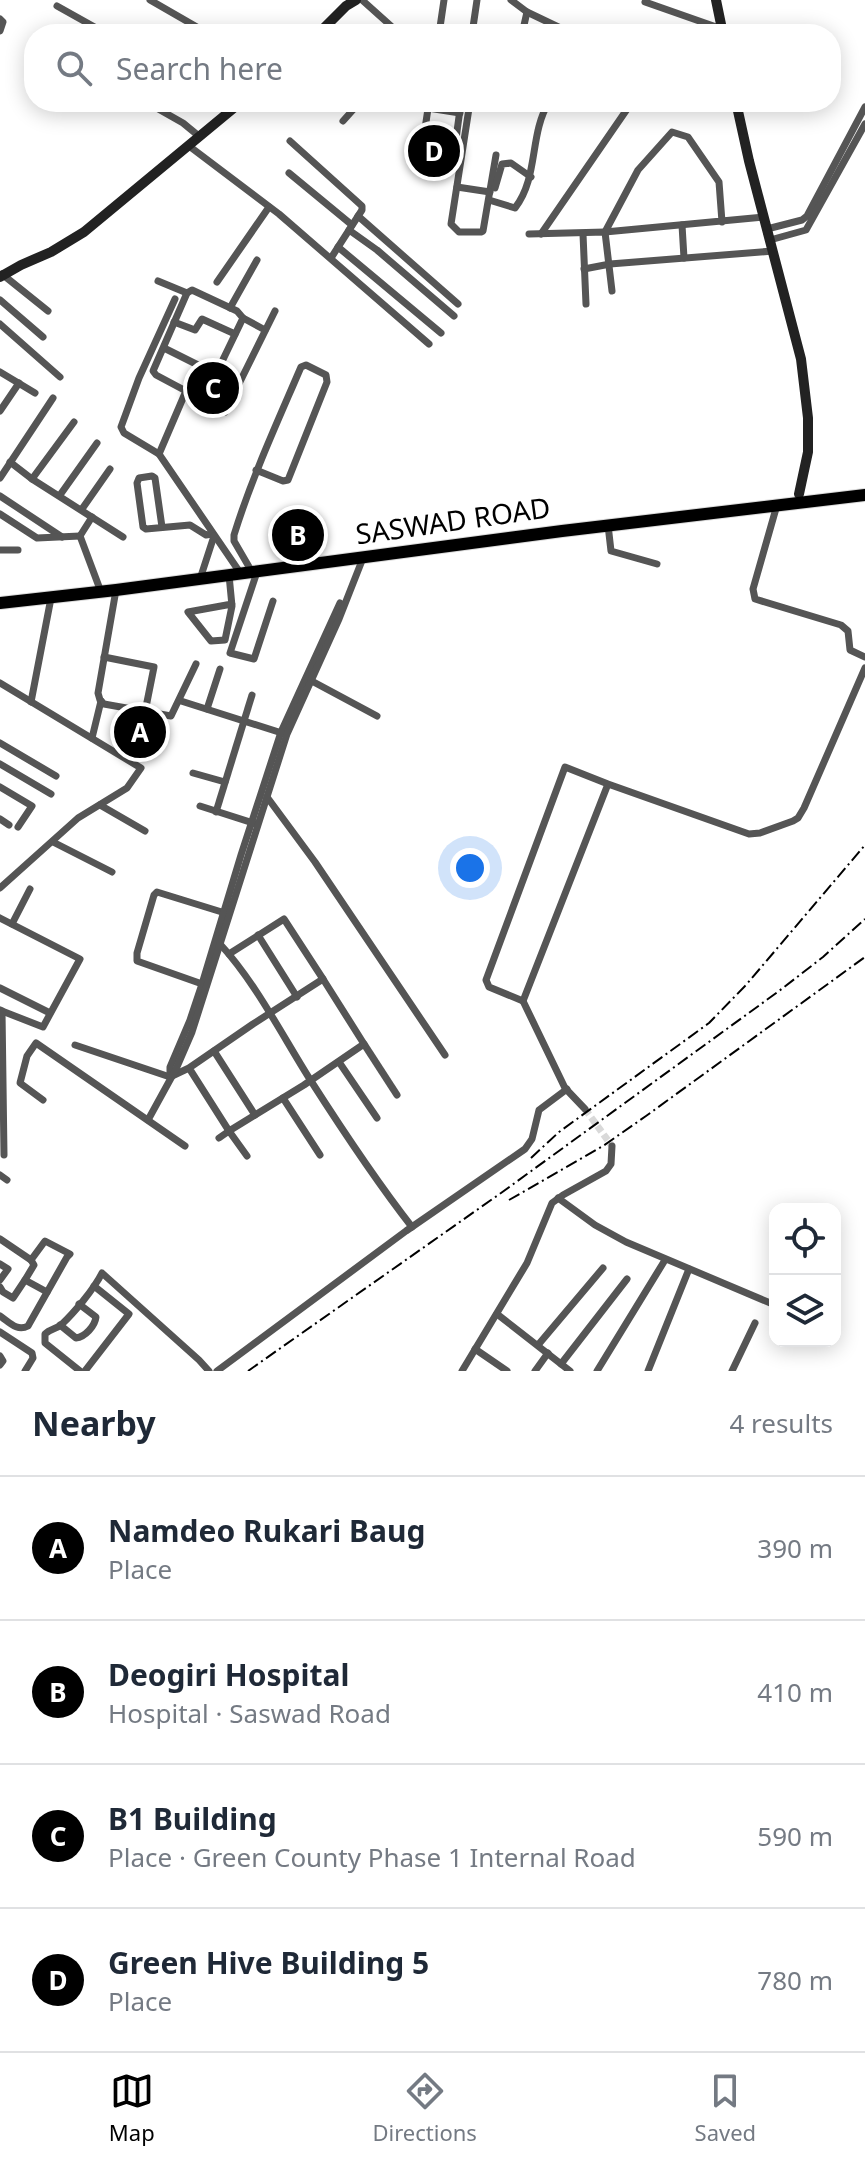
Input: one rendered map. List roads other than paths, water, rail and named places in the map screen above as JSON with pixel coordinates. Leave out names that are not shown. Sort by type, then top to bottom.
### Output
[{"type":"highway","name":"SASWAD ROAD","points":[[0,603],[865,495]]},
{"type":"street","points":[[150,0],[192,24]]},
{"type":"street","points":[[328,24],[356,0],[387,24]]},
{"type":"street","points":[[441,24],[444,0]]},
{"type":"street","points":[[473,24],[477,0]]},
{"type":"street","points":[[511,0],[552,24]]},
{"type":"street","points":[[716,0],[720,24]]},
{"type":"street","points":[[645,2],[701,24]]},
{"type":"street","points":[[57,6],[89,24]]},
{"type":"street","points":[[524,24],[527,12]]},
{"type":"street","points":[[0,19],[3,22],[0,31]]},
{"type":"street","points":[[770,240],[807,216],[865,107]]},
{"type":"street","points":[[164,112],[200,137]]},
{"type":"street","points":[[343,121],[351,112]]},
{"type":"street","points":[[427,112],[421,167],[446,173],[452,168],[460,113],[456,112]]},
{"type":"street","points":[[468,112],[451,224],[459,232],[483,231],[496,155]]},
{"type":"street","points":[[457,187],[515,208],[531,177],[543,112]]},
{"type":"street","points":[[541,234],[625,112]]},
{"type":"street","points":[[738,112],[801,359],[808,418],[808,452],[799,494]]},
{"type":"street","points":[[48,311],[1,275],[51,252],[84,232],[227,113]]},
{"type":"street","points":[[584,269],[684,258],[806,230],[865,124]]},
{"type":"street","points":[[612,291],[605,232],[632,178],[672,132],[688,137],[719,182],[722,222]]},
{"type":"street","points":[[290,141],[362,206],[331,258]]},
{"type":"street","points":[[189,146],[331,258],[429,344]]},
{"type":"street","points":[[490,198],[502,164],[511,163],[531,177]]},
{"type":"street","points":[[289,173],[454,316]]},
{"type":"street","points":[[217,282],[269,207]]},
{"type":"street","points":[[358,216],[458,304]]},
{"type":"street","points":[[529,234],[583,234],[764,217]]},
{"type":"street","points":[[682,225],[684,258]]},
{"type":"street","points":[[583,234],[586,304]]},
{"type":"street","points":[[338,247],[441,333]]},
{"type":"street","points":[[230,308],[257,260]]},
{"type":"street","points":[[158,281],[187,293],[194,291],[240,313],[243,318],[265,330]]},
{"type":"street","points":[[187,293],[153,372],[225,412],[275,311]]},
{"type":"street","points":[[175,299],[139,378],[121,427],[124,433],[159,454],[213,535],[245,573]]},
{"type":"street","points":[[0,300],[43,337]]},
{"type":"street","points":[[216,374],[243,318]]},
{"type":"street","points":[[174,322],[195,330],[202,319],[235,334]]},
{"type":"street","points":[[0,324],[60,377]]},
{"type":"street","points":[[164,348],[238,385]]},
{"type":"street","points":[[256,470],[283,481],[288,480],[327,382],[326,375],[306,365],[301,367],[256,470],[247,494],[234,535],[245,573],[229,652],[254,659],[273,601]]},
{"type":"street","points":[[159,454],[199,366]]},
{"type":"street","points":[[0,372],[35,393]]},
{"type":"street","points":[[0,411],[3,401],[19,383]]},
{"type":"street","points":[[0,478],[53,398]]},
{"type":"street","points":[[32,479],[74,422]]},
{"type":"street","points":[[60,495],[97,443]]},
{"type":"street","points":[[10,462],[123,537]]},
{"type":"street","points":[[82,509],[110,469]]},
{"type":"street","points":[[162,527],[155,478],[139,478],[142,526],[146,529],[190,525],[206,535],[213,535]]},
{"type":"street","points":[[0,496],[62,537]]},
{"type":"street","points":[[777,505],[753,589],[755,599],[841,625],[848,631],[850,650],[865,657]]},
{"type":"street","points":[[0,514],[33,537],[80,536]]},
{"type":"street","points":[[80,536],[92,517]]},
{"type":"street","points":[[608,525],[611,551],[657,564]]},
{"type":"street","points":[[200,579],[213,535]]},
{"type":"street","points":[[80,536],[101,592]]},
{"type":"street","points":[[0,550],[18,550]]},
{"type":"street","points":[[148,1120],[170,1077],[170,1067],[204,985],[284,733],[361,558]]},
{"type":"street","points":[[232,604],[188,612],[211,641],[224,641],[232,604],[245,573]]},
{"type":"street","points":[[116,590],[98,693],[104,704],[171,716],[196,664]]},
{"type":"street","points":[[31,702],[51,598]]},
{"type":"street","points":[[104,657],[154,667],[145,712]]},
{"type":"street","points":[[585,1109],[567,1089],[523,1001],[489,987],[486,980],[565,767],[749,834],[760,833],[798,818],[865,668]]},
{"type":"street","points":[[207,709],[220,669]]},
{"type":"street","points":[[308,680],[377,716]]},
{"type":"street","points":[[0,683],[141,768],[127,788],[78,818],[0,888]]},
{"type":"street","points":[[216,812],[252,695]]},
{"type":"street","points":[[92,738],[101,701]]},
{"type":"street","points":[[181,701],[284,733]]},
{"type":"street","points":[[0,743],[56,776]]},
{"type":"street","points":[[0,764],[51,794]]},
{"type":"street","points":[[193,773],[225,782]]},
{"type":"street","points":[[523,1001],[608,784]]},
{"type":"street","points":[[0,787],[32,806],[14,826],[0,819]]},
{"type":"street","points":[[265,794],[315,862],[445,1055]]},
{"type":"street","points":[[100,805],[145,831]]},
{"type":"street","points":[[200,806],[255,824]]},
{"type":"street","points":[[53,842],[112,872]]},
{"type":"street","points":[[12,924],[30,889]]},
{"type":"street","points":[[204,985],[137,961],[154,895],[157,892],[226,914]]},
{"type":"street","points":[[0,918],[80,959],[43,1027],[1,1010],[4,1155],[0,1152]]},
{"type":"street","points":[[229,954],[284,919],[397,1095]]},
{"type":"street","points":[[258,935],[297,997]]},
{"type":"street","points":[[218,942],[270,1013],[311,1081],[412,1227]]},
{"type":"street","points":[[75,1045],[170,1077],[189,1068],[323,979]]},
{"type":"street","points":[[0,988],[50,1013]]},
{"type":"street","points":[[43,1100],[20,1083],[27,1056],[36,1043],[185,1146]]},
{"type":"street","points":[[219,1138],[364,1044]]},
{"type":"street","points":[[214,1051],[255,1115]]},
{"type":"street","points":[[339,1062],[377,1118]]},
{"type":"street","points":[[189,1068],[247,1156]]},
{"type":"street","points":[[217,1371],[412,1227],[525,1149],[532,1139],[539,1110],[567,1089]]},
{"type":"street","points":[[283,1098],[320,1155]]},
{"type":"street","points":[[462,1371],[527,1263],[552,1203],[606,1171],[611,1164],[612,1146]]},
{"type":"street","points":[[558,1198],[610,1234],[769,1302]]},
{"type":"street","points":[[0,1239],[34,1265],[13,1298],[1,1292]]},
{"type":"street","points":[[0,1316],[16,1327],[26,1328],[70,1254],[45,1241],[31,1260]]},
{"type":"street","points":[[597,1371],[665,1260]]},
{"type":"street","points":[[0,1264],[8,1269],[0,1280]]},
{"type":"street","points":[[538,1345],[603,1268]]},
{"type":"street","points":[[648,1371],[689,1269]]},
{"type":"street","points":[[94,1286],[129,1314],[82,1371],[45,1343],[45,1334],[60,1325],[102,1273],[209,1371]]},
{"type":"street","points":[[561,1364],[627,1279]]},
{"type":"street","points":[[25,1280],[47,1292]]},
{"type":"street","points":[[60,1325],[76,1338],[87,1332],[96,1317],[79,1304]]},
{"type":"street","points":[[497,1314],[570,1371]]},
{"type":"street","points":[[732,1371],[755,1323]]},
{"type":"street","points":[[0,1332],[32,1353],[33,1358],[25,1371]]},
{"type":"street","points":[[475,1349],[507,1371]]},
{"type":"street","points":[[535,1371],[548,1353]]},
{"type":"street","points":[[0,1356],[3,1361],[0,1365]]},
{"type":"tunnel","points":[[585,1109],[612,1146]]},
{"type":"railway","points":[[531,1158],[559,1132],[709,1023],[746,985],[865,845]]},
{"type":"railway","points":[[248,1371],[501,1193],[779,991],[865,919]]},
{"type":"railway","points":[[509,1200],[603,1146],[865,957]]},
{"type":"place","name":"Green Hive Building 5","points":[[434,151]]},
{"type":"place","name":"B1 Building","points":[[213,388]]},
{"type":"place","name":"Deogiri Hospital","points":[[298,535]]},
{"type":"place","name":"Namdeo Rukari Baug","points":[[140,732]]}]
